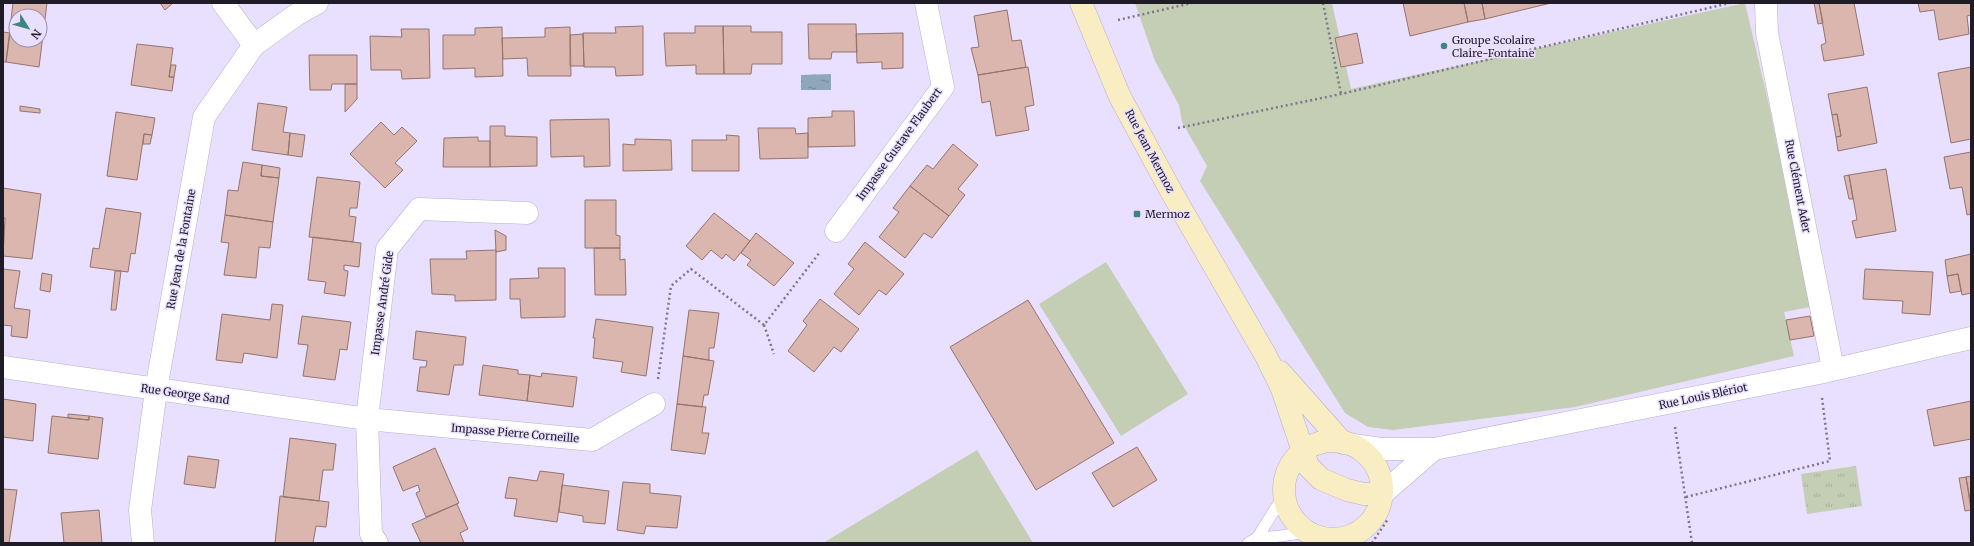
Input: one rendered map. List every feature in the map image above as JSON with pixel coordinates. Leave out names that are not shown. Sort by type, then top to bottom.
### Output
[{"type":"street","points":[[223,3],[254,45]]},
{"type":"street","name":"Rue Jean de la Fontaine","points":[[143,543],[140,510],[156,390],[204,117],[254,45],[296,15],[317,3]]},
{"type":"street","name":"Impasse Gustave Flaubert","points":[[836,231],[942,88],[926,3]]},
{"type":"street","name":"Rue Jean Mermoz","points":[[1081,3],[1120,97],[1172,193],[1266,356],[1282,389],[1308,466],[1321,479],[1347,490],[1364,494],[1382,494],[1381,478],[1375,465],[1366,453],[1348,444],[1266,356]]},
{"type":"street","name":"Rue Clément Ader","points":[[1766,3],[1768,33],[1826,371]]},
{"type":"street","name":"Impasse André Gide","points":[[367,419],[387,249],[419,209],[527,213]]},
{"type":"street","name":"Rue Louis Blériot","points":[[1348,444],[1381,449],[1434,450],[1826,371],[1971,338]]},
{"type":"street","name":"Rue George Sand","points":[[3,367],[367,419]]},
{"type":"street","name":"Impasse Pierre Corneille","points":[[367,419],[592,440],[654,404]]},
{"type":"street","points":[[367,419],[371,534],[377,543]]},
{"type":"street","points":[[1348,444],[1336,441],[1318,443],[1302,451],[1292,461],[1285,474],[1284,496],[1285,503],[1291,516],[1314,537],[1334,540],[1357,537],[1372,520],[1379,508],[1382,494]]},
{"type":"street","name":"Rue Louis Blériot","points":[[1382,494],[1434,450]]},
{"type":"lane","points":[[1253,540],[1284,496]]},
{"type":"lane","points":[[1253,540],[1281,536],[1314,537]]},
{"type":"path","points":[[1118,20],[1192,3]]},
{"type":"path","points":[[1323,3],[1341,94]]},
{"type":"path","points":[[1178,128],[1341,94],[1730,3]]},
{"type":"path","points":[[764,325],[836,231]]},
{"type":"path","points":[[654,404],[671,286],[691,269],[764,325],[774,354]]},
{"type":"path","points":[[1686,497],[1830,461],[1826,371]]},
{"type":"path","points":[[1672,403],[1692,543]]},
{"type":"green space","points":[[1135,3],[1332,3],[1351,89],[1745,3],[1769,105],[1810,307],[1784,312],[1794,356],[1575,407],[1393,430],[1368,427],[1345,413],[1200,181],[1207,166],[1182,122],[1179,105],[1155,61]]},
{"type":"green space","points":[[1106,262],[1188,394],[1121,436],[1039,304]]},
{"type":"green space","points":[[977,450],[1033,543],[823,543]]},
{"type":"green space","points":[[1856,466],[1862,506],[1807,514],[1801,474]]},
{"type":"water","points":[[831,74],[831,90],[801,90],[801,75]]},
{"type":"building","points":[[13,3],[47,3],[46,8],[12,8]]},
{"type":"building","points":[[160,3],[173,3],[165,10]]},
{"type":"building","points":[[1403,3],[1464,3],[1468,22],[1410,36]]},
{"type":"building","points":[[1464,3],[1482,3],[1485,19],[1468,22]]},
{"type":"building","points":[[1482,3],[1551,3],[1485,19]]},
{"type":"building","points":[[1814,3],[1819,3],[1823,23],[1818,24]]},
{"type":"building","points":[[1819,3],[1854,3],[1864,55],[1824,61],[1821,45],[1826,43]]},
{"type":"building","points":[[1918,3],[1971,3],[1971,15],[1967,16],[1969,34],[1939,40],[1934,10],[1920,12]]},
{"type":"building","points":[[1007,10],[1012,41],[1021,40],[1026,67],[978,75],[971,48],[979,47],[974,16]]},
{"type":"building","points":[[808,24],[856,24],[857,52],[832,52],[831,59],[809,59]]},
{"type":"building","points":[[643,26],[643,75],[616,76],[615,67],[584,67],[583,33],[616,33],[615,27]]},
{"type":"building","points":[[695,26],[723,26],[724,74],[696,74],[696,65],[666,66],[664,33],[695,33]]},
{"type":"building","points":[[723,26],[751,26],[751,32],[782,32],[782,64],[752,64],[751,74],[724,74]]},
{"type":"building","points":[[502,27],[503,76],[475,77],[475,68],[443,69],[443,35],[475,35],[475,28]]},
{"type":"building","points":[[570,27],[571,76],[528,76],[527,58],[503,59],[502,38],[545,37],[545,28]]},
{"type":"building","points":[[401,29],[429,29],[430,78],[402,79],[401,70],[371,70],[370,36],[402,37]]},
{"type":"building","points":[[3,32],[8,33],[8,48],[6,62],[3,62]]},
{"type":"building","points":[[903,33],[903,68],[882,69],[882,62],[857,63],[856,34]]},
{"type":"building","points":[[1357,33],[1363,63],[1341,67],[1335,38]]},
{"type":"building","points":[[583,34],[584,66],[570,66],[570,35]]},
{"type":"building","points":[[137,44],[173,48],[169,77],[174,77],[172,91],[131,85]]},
{"type":"building","points":[[8,45],[8,48],[41,48],[39,67],[6,62]]},
{"type":"building","points":[[309,55],[357,55],[357,84],[332,84],[331,90],[310,90]]},
{"type":"building","points":[[171,65],[176,65],[174,77],[169,77]]},
{"type":"building","points":[[1028,67],[1034,105],[1025,107],[1029,130],[996,136],[990,101],[982,103],[978,75]]},
{"type":"building","points":[[1971,67],[1971,139],[1951,143],[1938,73]]},
{"type":"building","points":[[345,84],[357,84],[357,99],[345,112]]},
{"type":"building","points":[[1867,87],[1877,143],[1838,151],[1836,137],[1841,136],[1837,114],[1832,115],[1828,94]]},
{"type":"building","points":[[258,103],[287,107],[283,132],[290,133],[288,155],[252,150]]},
{"type":"building","points":[[20,106],[40,109],[40,113],[20,111]]},
{"type":"building","points":[[832,111],[854,111],[855,146],[808,147],[808,118],[832,117]]},
{"type":"building","points":[[116,112],[155,118],[152,135],[144,134],[137,180],[107,176]]},
{"type":"building","points":[[1837,114],[1841,136],[1836,137],[1832,115]]},
{"type":"building","points":[[609,119],[610,166],[584,167],[584,156],[551,157],[550,120]]},
{"type":"building","points":[[381,122],[394,135],[402,127],[417,141],[395,163],[403,170],[385,188],[350,154]]},
{"type":"building","points":[[490,126],[505,126],[505,136],[537,137],[537,166],[490,167]]},
{"type":"building","points":[[758,128],[795,128],[796,134],[808,133],[808,158],[760,159]]},
{"type":"building","points":[[290,133],[305,135],[302,157],[288,155]]},
{"type":"building","points":[[144,134],[152,135],[150,144],[143,144]]},
{"type":"building","points":[[726,135],[739,136],[739,171],[692,171],[692,140],[727,140]]},
{"type":"building","points":[[478,137],[478,141],[490,141],[490,167],[443,167],[444,138]]},
{"type":"building","points":[[635,139],[671,140],[672,170],[623,171],[623,144],[635,145]]},
{"type":"building","points":[[953,144],[978,165],[958,189],[965,195],[949,216],[910,186],[927,165],[933,169]]},
{"type":"building","points":[[1971,152],[1971,214],[1967,215],[1962,187],[1950,189],[1944,157]]},
{"type":"building","points":[[243,162],[262,165],[261,176],[279,178],[273,222],[225,215],[228,190],[238,191]]},
{"type":"building","points":[[262,165],[280,168],[279,178],[261,176]]},
{"type":"building","points":[[1886,169],[1896,231],[1856,238],[1852,221],[1857,220],[1849,175]]},
{"type":"building","points":[[1849,175],[1853,199],[1849,199],[1844,176]]},
{"type":"building","points":[[317,177],[360,182],[357,208],[350,208],[349,216],[356,217],[353,242],[309,237]]},
{"type":"building","points":[[910,186],[949,216],[932,238],[924,233],[905,258],[879,237],[899,212],[893,208]]},
{"type":"building","points":[[3,188],[41,194],[32,259],[3,256],[5,218],[3,217]]},
{"type":"building","points":[[585,200],[616,200],[616,235],[620,236],[620,248],[585,248]]},
{"type":"building","points":[[106,208],[141,213],[135,254],[131,253],[128,272],[90,267],[93,248],[99,249]]},
{"type":"building","points":[[714,213],[750,241],[734,261],[726,254],[722,259],[711,250],[702,260],[686,246]]},
{"type":"building","points":[[225,215],[273,222],[270,248],[259,247],[256,278],[224,275],[229,243],[221,242]]},
{"type":"building","points":[[495,230],[506,236],[506,250],[496,252]]},
{"type":"building","points":[[756,233],[794,263],[774,286],[747,265],[751,260],[741,253]]},
{"type":"building","points":[[313,237],[361,243],[359,267],[344,265],[344,270],[348,271],[345,296],[324,293],[326,282],[308,280]]},
{"type":"building","points":[[865,242],[904,274],[886,295],[879,290],[859,315],[834,294],[854,269],[848,264]]},
{"type":"building","points":[[594,248],[620,248],[620,260],[625,259],[626,295],[595,295]]},
{"type":"building","points":[[496,250],[496,300],[455,301],[455,295],[432,294],[430,259],[467,259],[466,251]]},
{"type":"building","points":[[1971,254],[1971,293],[1962,295],[1958,274],[1947,276],[1945,260]]},
{"type":"building","points":[[538,268],[565,268],[565,317],[521,318],[520,299],[510,299],[510,279],[539,278]]},
{"type":"building","points":[[3,269],[20,271],[14,308],[30,310],[27,338],[11,336],[12,326],[3,325]]},
{"type":"building","points":[[1865,269],[1933,272],[1930,315],[1902,313],[1903,301],[1863,299]]},
{"type":"building","points":[[115,271],[121,271],[116,310],[111,310]]},
{"type":"building","points":[[42,273],[52,275],[50,292],[40,290]]},
{"type":"building","points":[[1958,274],[1961,291],[1950,293],[1947,276]]},
{"type":"building","points":[[820,299],[859,329],[841,352],[834,347],[814,372],[788,351],[807,325],[803,321]]},
{"type":"building","points":[[1028,300],[1114,443],[1036,490],[950,347]]},
{"type":"building","points":[[272,304],[283,305],[277,358],[244,353],[242,363],[216,360],[222,314],[270,320]]},
{"type":"building","points":[[689,310],[719,313],[714,348],[709,348],[709,360],[683,356]]},
{"type":"building","points":[[302,316],[351,322],[347,350],[340,349],[335,380],[303,376],[308,345],[298,344]]},
{"type":"building","points":[[1810,316],[1814,336],[1790,340],[1786,320]]},
{"type":"building","points":[[596,319],[653,327],[646,376],[621,372],[623,362],[593,358],[595,338],[593,338]]},
{"type":"building","points":[[416,331],[466,337],[463,365],[454,365],[449,395],[417,391],[420,367],[426,367],[427,361],[413,359]]},
{"type":"building","points":[[683,356],[714,361],[708,395],[704,395],[702,407],[677,404]]},
{"type":"building","points":[[483,365],[518,370],[518,374],[530,375],[527,401],[479,395]]},
{"type":"building","points":[[542,373],[577,377],[573,407],[527,401],[530,375],[541,377]]},
{"type":"building","points":[[3,399],[36,404],[33,441],[3,437]]},
{"type":"building","points":[[1971,401],[1971,439],[1934,446],[1927,410]]},
{"type":"building","points":[[677,404],[706,407],[702,433],[709,433],[705,454],[671,450]]},
{"type":"building","points":[[68,414],[89,416],[89,420],[68,418]]},
{"type":"building","points":[[52,416],[89,420],[89,416],[103,418],[98,459],[48,453]]},
{"type":"building","points":[[290,438],[336,444],[333,470],[323,470],[319,501],[283,497]]},
{"type":"building","points":[[1137,447],[1157,480],[1113,507],[1092,473]]},
{"type":"building","points":[[435,448],[459,503],[426,517],[416,493],[420,491],[418,485],[403,491],[393,467]]},
{"type":"building","points":[[188,456],[219,460],[215,488],[184,484]]},
{"type":"building","points":[[540,471],[564,474],[557,522],[514,516],[517,499],[505,498],[509,477],[537,481]]},
{"type":"building","points":[[1971,476],[1971,505],[1966,477]]},
{"type":"building","points":[[1966,477],[1971,510],[1965,511],[1959,478]]},
{"type":"building","points":[[623,482],[650,484],[650,493],[681,496],[677,528],[646,526],[644,534],[617,530]]},
{"type":"building","points":[[562,485],[609,491],[605,524],[583,522],[583,516],[559,512]]},
{"type":"building","points":[[3,489],[17,490],[9,543],[3,543]]},
{"type":"building","points":[[280,496],[329,502],[326,527],[316,526],[313,543],[275,543]]},
{"type":"building","points":[[457,504],[468,529],[460,533],[464,543],[421,543],[412,524]]},
{"type":"building","points":[[99,510],[102,543],[64,543],[61,513]]},
{"type":"place","name":"Groupe Scolaire Claire-Fontaine","points":[[1444,46]]},
{"type":"place","name":"Mermoz","points":[[1137,214]]}]
